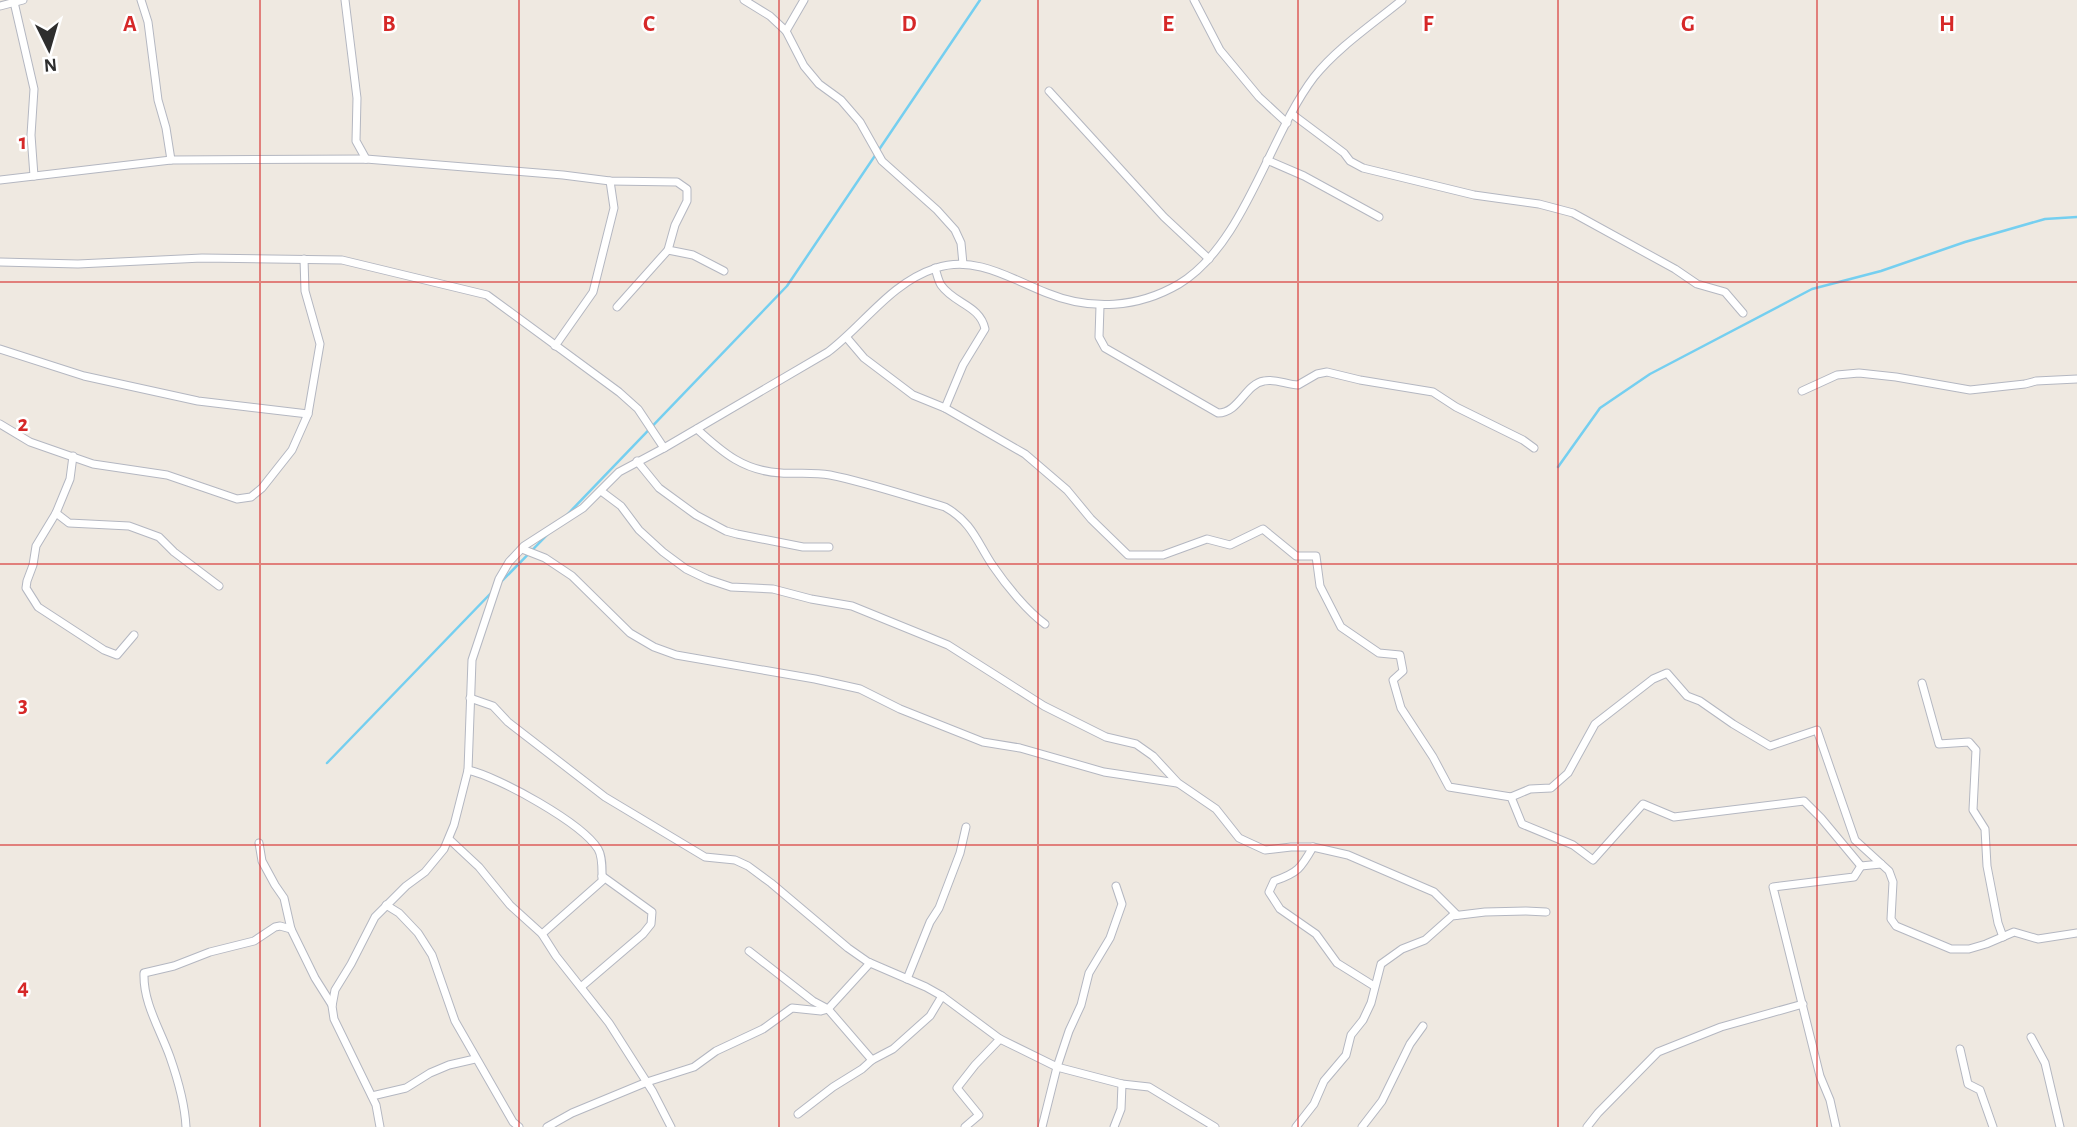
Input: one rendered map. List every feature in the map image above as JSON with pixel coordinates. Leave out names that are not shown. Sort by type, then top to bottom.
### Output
[{"type":"street","points":[[141,0],[148,22],[158,100],[171,160]]},
{"type":"street","points":[[345,0],[358,98],[356,141],[366,159]]},
{"type":"street","points":[[744,0],[770,16],[786,31],[804,66],[819,85],[841,100],[860,122],[883,161],[955,230],[961,243],[963,264]]},
{"type":"street","points":[[786,31],[804,0]]},
{"type":"street","points":[[1194,0],[1220,50],[1259,97],[1287,123]]},
{"type":"street","points":[[380,1127],[376,1105],[334,1019],[332,1006],[335,989],[375,917],[406,886],[425,872],[449,839],[468,770],[472,660],[499,579],[509,562],[522,549],[583,508],[619,472],[828,352],[847,338],[897,288],[935,268],[954,264],[972,265],[991,270],[1049,295],[1100,306],[1136,302],[1181,282],[1209,259],[1227,235],[1315,77],[1337,54],[1402,0]]},
{"type":"street","points":[[0,6],[19,1],[34,89],[31,135],[34,176]]},
{"type":"street","points":[[1049,91],[1164,217],[1209,259]]},
{"type":"street","points":[[1292,114],[1344,153],[1350,162],[1363,168],[1474,195],[1539,204],[1573,213],[1697,284],[1725,292],[1743,313]]},
{"type":"street","points":[[0,180],[171,160],[366,159],[610,181],[677,182],[687,189],[687,201],[675,225],[668,250],[617,307]]},
{"type":"street","points":[[1267,160],[1304,176],[1378,217]]},
{"type":"street","points":[[555,345],[593,292],[614,208],[610,181]]},
{"type":"street","points":[[668,250],[693,255],[724,271]]},
{"type":"street","points":[[0,262],[78,264],[202,258],[342,260],[487,295],[619,392],[638,409],[664,448]]},
{"type":"street","points":[[0,424],[30,442],[93,464],[167,475],[237,499],[251,497],[262,488],[292,450],[308,414],[320,344],[305,291],[304,259]]},
{"type":"street","points":[[935,268],[939,283],[960,302],[978,313],[985,329],[963,365],[945,408]]},
{"type":"street","points":[[1100,306],[1100,337],[1105,348],[1218,414],[1229,411],[1258,383],[1270,380],[1298,385],[1317,374],[1327,372],[1433,392],[1534,448]]},
{"type":"street","points":[[847,338],[864,358],[913,395],[945,408],[1026,454],[1067,490],[1091,519],[1128,555],[1163,555],[1207,539],[1230,545],[1263,529],[1296,555],[1316,556],[1320,586],[1341,627],[1379,653],[1400,654],[1403,671],[1393,680],[1401,708],[1433,757],[1448,787],[1511,797],[1530,789],[1551,788],[1568,773],[1595,724],[1653,679],[1667,673],[1687,696],[1700,701],[1770,746],[1816,730],[1855,840],[1889,871],[1893,882],[1891,919],[1896,926],[1951,949],[1969,949],[2014,932],[2038,939],[2077,933]]},
{"type":"street","points":[[0,349],[84,376],[198,401],[308,414]]},
{"type":"street","points":[[1802,391],[1838,375],[1859,373],[1970,390],[2036,381],[2077,379]]},
{"type":"street","points":[[697,429],[734,460],[782,473],[829,475],[931,503],[958,514],[995,568],[1035,617],[1045,624]]},
{"type":"street","points":[[73,456],[70,479],[56,513],[36,547],[33,565],[25,585],[38,607],[104,650],[115,655],[120,654],[134,635]]},
{"type":"street","points":[[638,461],[659,488],[726,531],[803,547],[829,547]]},
{"type":"street","points":[[601,491],[621,506],[639,530],[686,569],[732,587],[773,589],[852,606],[948,645],[1044,706],[1106,737],[1136,744],[1153,756],[1178,783],[1216,808],[1239,838],[1265,850],[1313,847],[1348,855],[1434,892],[1457,915]]},
{"type":"street","points":[[56,513],[69,523],[129,526],[159,537],[174,552],[219,586]]},
{"type":"street","points":[[522,549],[545,558],[572,576],[630,633],[654,647],[676,655],[860,689],[900,709],[983,742],[1020,748],[1104,772],[1178,783]]},
{"type":"street","points":[[1922,683],[1939,744],[1969,742],[1976,750],[1973,810],[1985,829],[1987,866],[2003,937]]},
{"type":"street","points":[[470,698],[493,706],[508,722],[605,796],[705,857],[735,860],[748,866],[848,948],[870,963],[942,996],[1000,1039],[1057,1067],[1122,1084],[1149,1087],[1215,1127]]},
{"type":"street","points":[[468,770],[477,772],[557,814],[585,835],[599,851],[602,881],[542,934]]},
{"type":"street","points":[[1511,797],[1522,824],[1573,845],[1593,860],[1643,804],[1674,817],[1804,801],[1861,866]]},
{"type":"street","points":[[906,979],[930,922],[939,908],[960,853],[966,827]]},
{"type":"street","points":[[449,839],[480,867],[510,905],[542,934],[609,1023],[647,1082],[671,1127]]},
{"type":"street","points":[[259,843],[262,861],[284,898],[291,929],[332,1006]]},
{"type":"street","points":[[1313,847],[1304,863],[1291,876],[1274,881],[1269,892],[1280,909],[1316,934],[1337,963],[1374,986]]},
{"type":"street","points":[[1861,866],[1881,864]]},
{"type":"street","points":[[1836,1127],[1830,1100],[1820,1076],[1773,887],[1854,877],[1861,866]]},
{"type":"street","points":[[581,987],[651,924],[652,912],[602,876]]},
{"type":"street","points":[[1042,1127],[1069,1031],[1082,1005],[1090,973],[1110,938],[1122,904],[1116,886]]},
{"type":"street","points":[[386,905],[399,913],[418,933],[432,955],[455,1021],[513,1122],[519,1127]]},
{"type":"street","points":[[1296,1127],[1314,1104],[1324,1081],[1346,1055],[1351,1035],[1363,1020],[1371,1003],[1381,964],[1402,949],[1425,940],[1452,916],[1485,912],[1546,912]]},
{"type":"street","points":[[186,1127],[171,1060],[149,1007],[144,973],[254,941],[275,927],[291,929]]},
{"type":"street","points":[[749,951],[813,1001],[828,1009],[872,1059]]},
{"type":"street","points":[[547,1127],[572,1113],[647,1082],[694,1067],[716,1051],[763,1029],[792,1008],[821,1011],[828,1009],[870,963]]},
{"type":"street","points":[[798,1114],[872,1059],[893,1049],[910,1036],[930,1016],[942,996]]},
{"type":"street","points":[[1587,1127],[1658,1052],[1721,1027],[1803,1004]]},
{"type":"street","points":[[1362,1127],[1382,1101],[1410,1044],[1423,1026]]},
{"type":"street","points":[[2031,1037],[2045,1063],[2060,1127]]},
{"type":"street","points":[[965,1127],[979,1115],[957,1088],[1000,1039]]},
{"type":"street","points":[[1960,1049],[1968,1084],[1980,1090],[1993,1127]]},
{"type":"street","points":[[372,1096],[406,1088],[449,1065],[475,1059]]},
{"type":"street","points":[[1114,1127],[1121,1110],[1122,1084]]},
{"type":"waterway","points":[[565,517],[787,286],[980,0]]},
{"type":"waterway","points":[[1558,467],[1600,408],[1650,374],[1812,289],[1881,271],[1965,242],[2045,219],[2077,217]]},
{"type":"waterway","points":[[501,582],[548,534]]},
{"type":"waterway","points":[[327,763],[492,592]]}]
